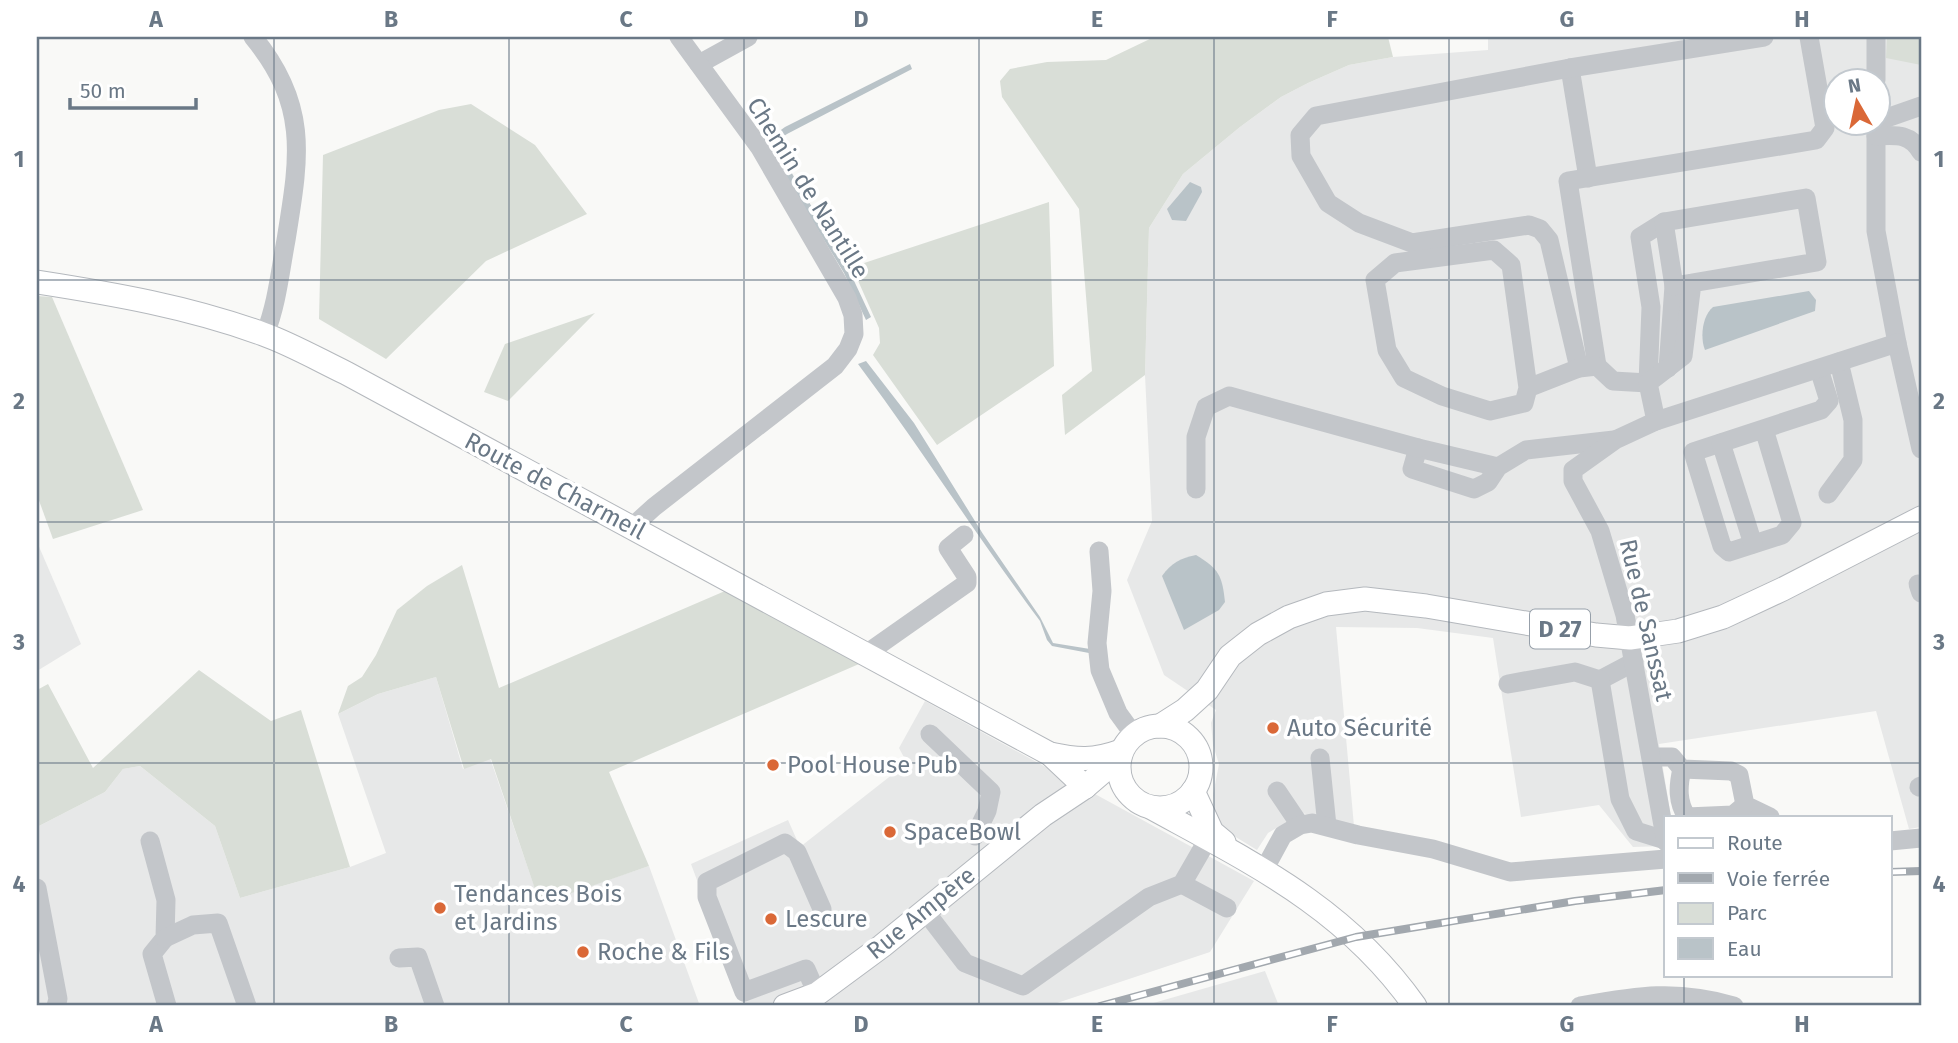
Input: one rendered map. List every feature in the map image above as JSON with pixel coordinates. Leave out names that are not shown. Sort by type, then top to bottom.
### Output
[{"type":"main road","name":"Route de Charmeil","points":[[37,282],[130,296],[198,313],[265,334],[346,373],[1050,754],[1085,787]]},
{"type":"main road","name":"D 27","points":[[1160,726],[1185,710],[1207,690],[1230,656],[1258,634],[1289,617],[1326,604],[1365,599],[1630,638],[1678,631],[1723,617],[1921,518]]},
{"type":"main road","name":"D 27","points":[[1192,741],[1207,690]]},
{"type":"main road","points":[[1152,808],[1175,806],[1193,791],[1201,766],[1192,741],[1183,733],[1160,726],[1146,728],[1125,748],[1121,781],[1127,792],[1142,805],[1210,835],[1316,904],[1356,937],[1415,1006]]},
{"type":"main road","name":"Route de Charmeil","points":[[1050,754],[1078,760],[1099,759],[1125,748]]},
{"type":"main road","name":"Rue Ampère","points":[[785,1006],[817,993],[882,946],[1054,807],[1085,787],[1125,748]]},
{"type":"main road","points":[[1050,754],[1061,792],[1054,807]]},
{"type":"main road","points":[[1085,787],[1127,792]]},
{"type":"main road","points":[[1193,791],[1210,835]]},
{"type":"street","points":[[253,37],[283,81],[296,124],[297,167],[275,304],[265,334]]},
{"type":"street","name":"Chemin de Nantille","points":[[632,527],[835,366],[848,349],[853,334],[853,315],[847,298],[817,243],[760,148],[679,37]]},
{"type":"street","points":[[699,64],[748,37]]},
{"type":"street","points":[[1664,222],[1683,284],[1668,368],[1648,383],[1613,380],[1588,367],[1549,240],[1540,229],[1529,225],[1412,243],[1359,223],[1328,203],[1301,156],[1300,135],[1316,116],[1570,68],[1764,37]]},
{"type":"street","points":[[1588,367],[1568,181],[1816,140],[1825,128],[1809,37]]},
{"type":"street","points":[[1876,37],[1876,66]]},
{"type":"street","points":[[1570,68],[1588,178]]},
{"type":"street","points":[[1892,119],[1921,106]]},
{"type":"street","points":[[1892,131],[1902,135],[1921,152]]},
{"type":"street","points":[[1877,136],[1876,231],[1921,449]]},
{"type":"street","points":[[1656,421],[1648,383],[1651,307],[1640,237],[1664,222],[1806,198],[1817,262],[1683,284]]},
{"type":"street","points":[[1494,250],[1511,265],[1528,387],[1524,402],[1490,411],[1441,396],[1404,378],[1387,350],[1376,280],[1395,263],[1494,250]]},
{"type":"street","name":"Rue de Sanssat","points":[[1664,830],[1630,638],[1600,531],[1573,481],[1573,470],[1615,440],[1656,421],[1897,343]]},
{"type":"street","points":[[1828,495],[1853,460],[1853,420],[1839,362]]},
{"type":"street","points":[[1528,387],[1588,367]]},
{"type":"street","points":[[1764,429],[1792,523],[1782,535],[1729,552],[1722,546],[1693,452],[1821,410],[1829,401],[1819,369]]},
{"type":"street","points":[[1196,489],[1196,437],[1206,407],[1229,396],[1418,448],[1493,475],[1526,450],[1615,440]]},
{"type":"street","points":[[1721,443],[1753,544]]},
{"type":"street","points":[[866,654],[967,583],[967,577],[948,548],[964,535]]},
{"type":"street","points":[[1099,551],[1101,591],[1097,643],[1100,670],[1118,713],[1125,748]]},
{"type":"street","points":[[1508,684],[1575,672],[1600,680],[1634,662]]},
{"type":"street","points":[[1600,680],[1620,799],[1636,831],[1664,840]]},
{"type":"street","points":[[930,734],[991,792],[987,811],[975,836]]},
{"type":"street","points":[[1651,757],[1672,757],[1682,769],[1731,771],[1739,775],[1745,805]]},
{"type":"street","points":[[1320,758],[1327,826]]},
{"type":"street","points":[[1682,769],[1678,783],[1680,807],[1686,816]]},
{"type":"street","points":[[1277,791],[1300,825]]},
{"type":"street","points":[[1710,816],[1733,815],[1745,805]]},
{"type":"street","points":[[1745,805],[1768,816]]},
{"type":"street","points":[[1264,870],[1283,835],[1300,825],[1312,823],[1433,849],[1510,872],[1664,859]]},
{"type":"street","points":[[925,911],[965,963],[1023,986],[1149,897],[1182,884],[1210,835]]},
{"type":"street","points":[[1892,841],[1921,838]]},
{"type":"street","points":[[150,841],[166,900],[165,938]]},
{"type":"street","points":[[817,993],[806,970],[747,999],[707,898],[707,882],[785,843],[797,852],[822,909]]},
{"type":"street","points":[[1182,884],[1227,908]]},
{"type":"street","points":[[37,887],[58,999],[56,1006]]},
{"type":"street","points":[[167,1006],[152,954],[165,938],[193,925],[218,923],[247,1006]]},
{"type":"street","points":[[399,958],[418,957],[435,1006]]},
{"type":"street","points":[[1580,1006],[1639,996],[1682,995],[1734,1006]]},
{"type":"shaded area","points":[[1488,37],[1921,37],[1921,827],[1909,829],[1876,711],[1659,744],[1671,816],[1664,816],[1664,846],[1633,847],[1599,805],[1521,817],[1493,638],[1417,628],[1336,627],[1354,826],[1302,813],[1268,833],[1257,850],[1221,828],[1213,795],[1219,764],[1213,745],[1211,723],[1216,710],[1164,675],[1127,580],[1152,521],[1145,375],[1149,228],[1183,174],[1240,127],[1281,97],[1349,65],[1393,57],[1488,50]]},
{"type":"shaded area","points":[[37,542],[81,644],[37,671]]},
{"type":"shaded area","points":[[436,677],[463,769],[490,758],[540,903],[649,866],[700,1006],[37,1006],[37,827],[105,792],[123,769],[140,766],[215,826],[240,898],[350,867],[386,853],[338,714],[378,694]]},
{"type":"shaded area","points":[[925,701],[1254,881],[1210,952],[1048,1006],[744,1006],[691,864],[788,820],[800,847],[907,763],[899,748]]},
{"type":"shaded area","points":[[1265,971],[1279,1006],[1143,1006]]},
{"type":"green space","points":[[1154,37],[1388,37],[1393,57],[1349,65],[1281,97],[1183,174],[1149,228],[1145,375],[1065,435],[1062,395],[1092,371],[1079,209],[1002,97],[1000,81],[1010,69],[1047,62],[1106,60]]},
{"type":"green space","points":[[1887,37],[1921,37],[1921,65],[1886,58]]},
{"type":"green space","points":[[471,104],[535,145],[587,214],[486,261],[386,359],[319,319],[323,155],[439,110]]},
{"type":"green space","points":[[1049,202],[1054,366],[937,445],[873,355],[880,343],[879,328],[852,267]]},
{"type":"green space","points":[[37,296],[52,297],[143,510],[53,539],[37,495]]},
{"type":"green space","points":[[595,313],[508,401],[484,392],[505,344]]},
{"type":"green space","points":[[462,565],[499,688],[725,591],[859,664],[609,772],[649,866],[540,904],[491,759],[464,769],[436,677],[378,694],[338,714],[348,686],[362,677],[376,655],[397,610],[427,586]]},
{"type":"green space","points":[[199,670],[271,721],[301,710],[350,867],[240,898],[215,826],[140,766],[123,769],[105,792],[37,827],[37,690],[48,684],[93,768]]},
{"type":"water","points":[[910,64],[912,69],[774,143],[848,268],[871,317],[866,320],[844,273],[767,146],[767,140],[785,127]]},
{"type":"water","points":[[1190,182],[1201,187],[1202,192],[1186,221],[1172,220],[1167,209]]},
{"type":"water","points":[[1809,291],[1816,300],[1815,311],[1705,350],[1703,327],[1706,316],[1713,307]]},
{"type":"water","points":[[866,361],[914,423],[983,534],[1040,617],[1053,643],[1090,649],[1089,653],[1052,646],[1047,640],[1040,621],[858,364]]},
{"type":"water","points":[[1196,555],[1210,564],[1218,574],[1225,602],[1219,610],[1184,630],[1162,576],[1177,562]]},
{"type":"railway","points":[[1892,872],[1921,871]]},
{"type":"railway","points":[[1100,1006],[1356,937],[1575,901],[1664,890]]},
{"type":"place","name":"Auto Sécurité","points":[[1273,728]]},
{"type":"place","name":"Pool House Pub","points":[[773,765]]},
{"type":"place","name":"SpaceBowl","points":[[890,832]]},
{"type":"place","name":"Tendances Bois et Jardins","points":[[440,908]]},
{"type":"place","name":"Lescure","points":[[771,919]]},
{"type":"place","name":"Roche & Fils","points":[[583,952]]}]
